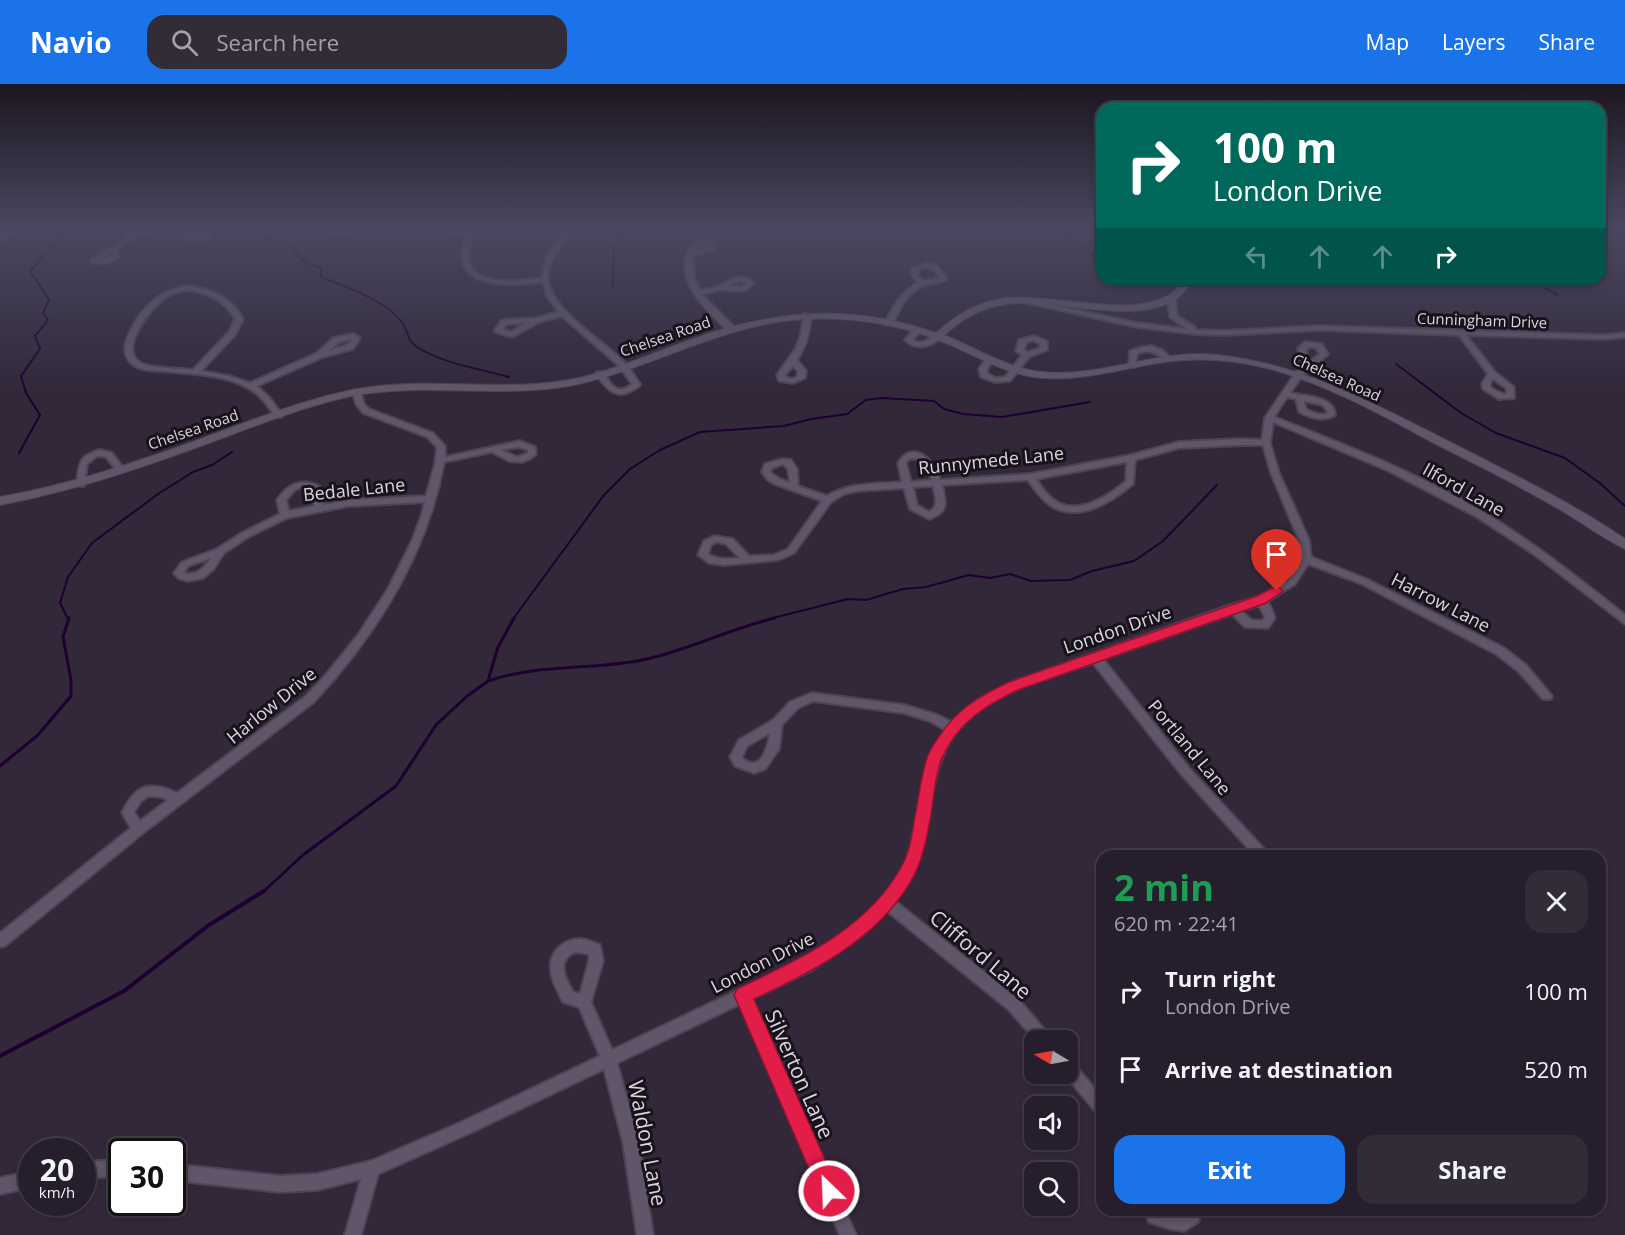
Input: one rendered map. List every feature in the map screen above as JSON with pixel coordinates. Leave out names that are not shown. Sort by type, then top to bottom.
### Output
[{"type":"street","points":[[492,282],[506,284],[528,282]]},
{"type":"street","points":[[546,282],[550,296],[563,313],[625,366],[636,384],[629,391],[619,392],[610,389],[600,374]]},
{"type":"street","points":[[691,282],[710,308],[731,329]]},
{"type":"street","points":[[889,323],[898,303],[921,283],[928,282]]},
{"type":"street","points":[[938,336],[966,315],[988,305],[1017,300],[1140,307],[1171,298],[1186,285]]},
{"type":"street","points":[[698,293],[720,288]]},
{"type":"street","points":[[195,372],[232,333],[239,319],[237,312],[213,292],[180,289],[154,302],[139,321],[128,349],[133,360],[139,364],[195,372],[251,386],[270,401],[278,415]]},
{"type":"street","points":[[1171,298],[1174,317],[1195,332]]},
{"type":"street","name":"Cunningham Drive","points":[[1017,300],[1137,325],[1195,332],[1223,333],[1319,328],[1462,334],[1603,337],[1625,335]]},
{"type":"street","points":[[536,320],[563,313]]},
{"type":"street","points":[[794,362],[807,327],[807,316]]},
{"type":"street","name":"Chelsea Road","points":[[0,501],[81,484],[325,399],[357,392],[410,386],[536,388],[560,385],[625,366],[731,329],[765,321],[807,316],[889,323],[917,330],[938,336],[989,361],[1031,374],[1063,376],[1167,358],[1216,357],[1303,371],[1533,488],[1581,515],[1625,545]]},
{"type":"street","points":[[1462,334],[1492,374]]},
{"type":"street","points":[[251,386],[320,355]]},
{"type":"street","points":[[989,361],[983,372],[989,378],[1007,378],[1026,355]]},
{"type":"street","points":[[1303,371],[1269,418],[1266,443],[1275,473],[1304,540],[1306,559]]},
{"type":"street","points":[[357,392],[360,404],[366,411],[430,435],[441,446],[442,460],[493,449]]},
{"type":"street","points":[[1286,394],[1300,399]]},
{"type":"street","name":"Ilford Lane","points":[[1269,418],[1358,454],[1447,497],[1507,532],[1625,620]]},
{"type":"street","name":"Runnymede Lane","points":[[828,500],[841,492],[856,488],[1030,477],[1131,458],[1179,445],[1229,442],[1266,443]]},
{"type":"street","points":[[81,484],[83,464],[95,454],[108,453],[116,458],[121,470]]},
{"type":"street","points":[[913,455],[925,458],[930,463],[936,483],[941,505],[938,511],[929,516],[912,507],[908,485],[902,463],[905,458],[913,455]]},
{"type":"street","points":[[1030,477],[1044,496],[1059,507],[1078,508],[1106,500],[1130,482],[1131,458]]},
{"type":"street","name":"Harlow Drive","points":[[0,941],[177,799],[302,705],[327,681],[380,609],[416,540],[442,460]]},
{"type":"street","points":[[285,515],[281,500],[287,491],[298,484],[309,484],[316,488],[319,507]]},
{"type":"street","points":[[747,561],[775,558],[791,551],[828,500],[794,488]]},
{"type":"street","name":"Bedale Lane","points":[[220,551],[245,535],[285,515],[350,503],[430,499]]},
{"type":"street","name":"London Drive","points":[[186,1174],[280,1184],[316,1182],[372,1169],[609,1060],[804,966],[852,935],[887,903],[906,875],[916,853],[934,758],[952,728],[968,712],[986,699],[1014,686],[1262,600],[1292,582],[1306,559]]},
{"type":"street","name":"Harrow Lane","points":[[1306,559],[1363,581],[1500,651],[1522,668],[1547,696]]},
{"type":"street","points":[[1232,609],[1249,624],[1264,626],[1270,618],[1262,600]]},
{"type":"street","name":"Portland Lane","points":[[1095,657],[1185,771],[1257,850]]},
{"type":"street","points":[[777,723],[794,705],[813,697],[904,709],[933,718],[952,728]]},
{"type":"street","points":[[139,829],[128,813],[133,801],[149,790],[160,790],[177,799]]},
{"type":"street","name":"Clifford Lane","points":[[887,903],[1014,1005],[1036,1030]]},
{"type":"street","name":"Silverton Lane","points":[[743,995],[848,1235]]},
{"type":"street","name":"Waldon Lane","points":[[584,1002],[609,1060],[631,1142],[645,1235]]},
{"type":"street","points":[[1078,1080],[1096,1101]]},
{"type":"street","points":[[353,1235],[372,1169]]},
{"type":"street","points":[[0,1186],[18,1182]]},
{"type":"street","points":[[1155,1216],[1184,1223],[1192,1216]]},
{"type":"waterway","points":[[19,453],[40,415],[26,393],[21,376],[40,349],[35,336],[48,320],[43,313],[49,300],[37,282]]},
{"type":"waterway","points":[[333,282],[385,307],[401,321],[411,341],[428,353],[450,362],[509,377]]},
{"type":"waterway","points":[[613,282],[613,287]]},
{"type":"waterway","points":[[1539,285],[1558,295]]},
{"type":"waterway","points":[[1396,364],[1461,413],[1496,433],[1565,458],[1601,484],[1625,506]]},
{"type":"waterway","points":[[513,619],[604,495],[630,469],[660,450],[700,432],[784,426],[811,419],[847,414],[866,400],[882,398],[934,401],[944,409],[963,414],[1002,417],[1090,402]]},
{"type":"waterway","points":[[68,619],[60,603],[68,577],[92,543],[158,494],[193,472],[212,465],[232,452]]},
{"type":"waterway","points":[[769,619],[848,599],[866,600],[903,589],[926,587],[969,575],[990,578],[1010,574],[1031,581],[1070,580],[1092,571],[1134,561],[1163,541],[1217,485]]},
{"type":"waterway","points":[[0,766],[38,735],[71,696],[71,680],[63,637],[69,618]]},
{"type":"waterway","points":[[488,681],[498,647],[514,618]]},
{"type":"waterway","points":[[488,681],[507,675],[547,669],[607,665],[647,659],[775,618]]},
{"type":"waterway","points":[[263,892],[303,855],[396,786],[436,725],[466,697],[488,681]]},
{"type":"waterway","points":[[0,1056],[124,991],[209,925],[264,891]]},
{"type":"route","points":[[829,1191],[743,995],[804,966],[852,935],[887,903],[906,875],[916,853],[934,758],[952,728],[968,712],[986,699],[1014,686],[1262,600],[1277,591]]}]
